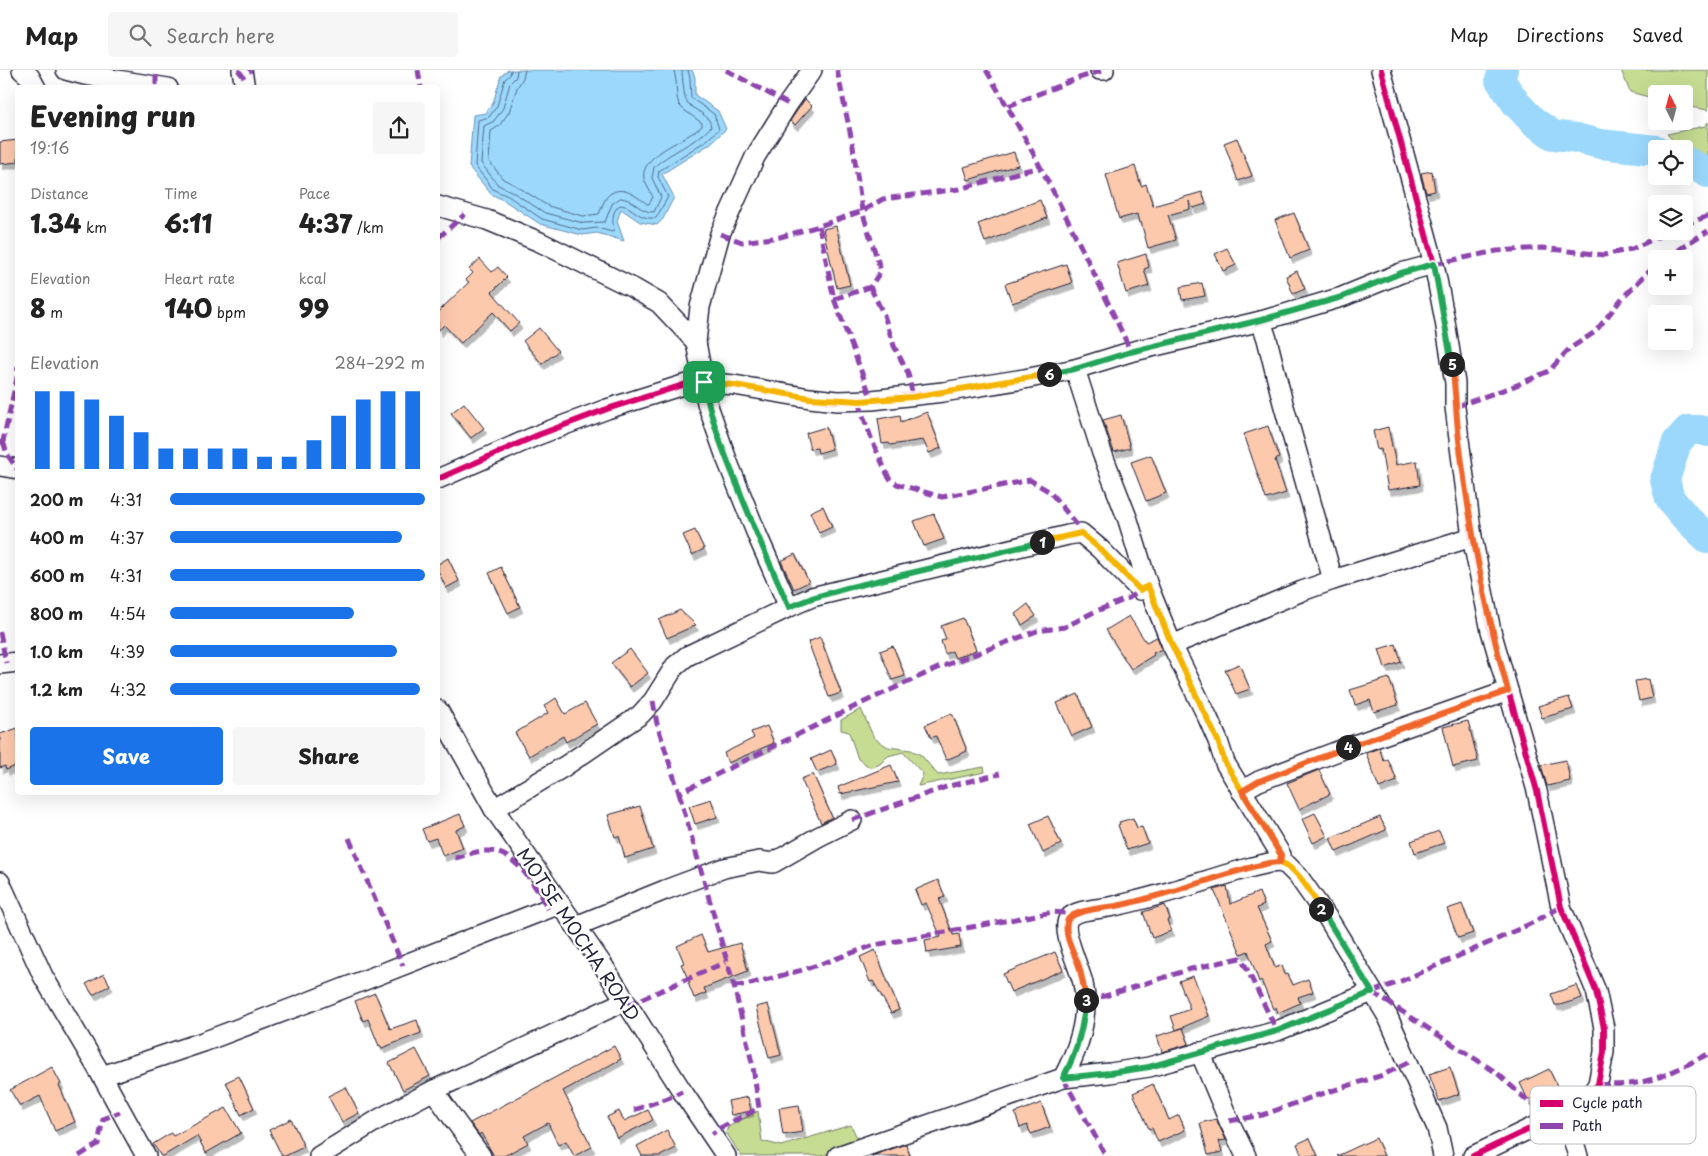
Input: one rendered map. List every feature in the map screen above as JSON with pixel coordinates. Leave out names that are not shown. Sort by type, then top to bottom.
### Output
[{"type":"street","points":[[22,70],[30,77],[34,85]]},
{"type":"street","points":[[66,70],[150,85]]},
{"type":"street","points":[[242,70],[244,85]]},
{"type":"street","points":[[789,607],[727,460],[707,403],[696,342],[700,307],[720,234],[755,157],[812,70]]},
{"type":"street","points":[[1381,70],[1434,264],[1455,383],[1460,447],[1472,537],[1492,631],[1537,791],[1561,907],[1596,992],[1604,1028],[1604,1052],[1597,1086]]},
{"type":"street","points":[[440,207],[487,220],[540,242],[633,288],[659,303],[696,342]]},
{"type":"street","points":[[440,478],[538,435],[607,409],[683,385],[704,382],[734,385],[836,401],[872,400],[952,391],[1075,369],[1130,352],[1261,320],[1342,297],[1401,273],[1434,264]]},
{"type":"street","points":[[1261,320],[1282,403],[1333,580]]},
{"type":"street","points":[[1075,369],[1102,453],[1128,520],[1148,586],[1172,645],[1208,718],[1225,763],[1281,855],[1280,862]]},
{"type":"street","points":[[0,466],[15,468]]},
{"type":"street","points":[[494,809],[565,766],[640,715],[653,701],[675,666],[687,656],[789,607],[812,598],[1081,533],[1100,549],[1140,590],[1148,586]]},
{"type":"street","points":[[1172,645],[1302,591],[1472,537]]},
{"type":"street","points":[[0,664],[15,662]]},
{"type":"street","points":[[1242,791],[1259,781],[1346,748],[1508,691]]},
{"type":"street","name":"MOTSE MOCHA ROAD","points":[[440,714],[494,809],[576,926],[726,1156]]},
{"type":"street","points":[[576,926],[724,868],[759,861],[773,863],[852,820]]},
{"type":"street","points":[[1063,1078],[1078,1046],[1086,1000],[1078,964],[1070,945],[1067,928],[1070,916],[1077,912],[1123,904],[1252,867],[1280,862],[1287,864],[1329,920],[1388,1017],[1437,1128],[1443,1156]]},
{"type":"street","points":[[2,890],[43,976],[102,1076],[146,1156]]},
{"type":"street","points":[[102,1076],[203,1042],[560,904]]},
{"type":"street","points":[[838,1156],[1063,1078],[1149,1067],[1277,1031],[1372,992]]},
{"type":"street","points":[[319,1156],[379,1119],[434,1090],[625,1001]]},
{"type":"street","points":[[1200,1052],[1246,1156]]},
{"type":"street","points":[[434,1090],[446,1110],[460,1125],[481,1156]]},
{"type":"street","points":[[1472,1156],[1530,1129]]},
{"type":"street","points":[[1574,1144],[1578,1156]]},
{"type":"green space","points":[[1621,70],[1708,70],[1708,110],[1693,108],[1693,85],[1648,85],[1648,97],[1630,92]]},
{"type":"green space","points":[[1708,122],[1708,166],[1696,164],[1693,161],[1693,140],[1673,140],[1667,134],[1705,126]]},
{"type":"green space","points":[[861,709],[874,738],[888,747],[911,750],[921,755],[938,775],[984,767],[985,772],[918,786],[923,774],[903,752],[888,756],[880,764],[871,768],[858,759],[849,732],[841,730],[841,720]]},
{"type":"green space","points":[[758,1111],[762,1141],[781,1146],[851,1125],[859,1142],[822,1156],[741,1156],[726,1132],[728,1127]]},
{"type":"water","points":[[508,70],[692,70],[695,77],[695,95],[718,111],[726,129],[710,144],[662,174],[674,197],[663,219],[657,225],[640,222],[621,209],[617,221],[624,241],[597,233],[582,235],[540,224],[491,194],[469,167],[473,115],[486,113],[493,103],[501,76]]},
{"type":"building","points":[[805,99],[812,106],[795,125],[790,121]]},
{"type":"building","points":[[1237,138],[1252,176],[1238,181],[1224,143]]},
{"type":"building","points":[[15,140],[15,162],[0,164],[0,142]]},
{"type":"building","points":[[1014,152],[1018,165],[968,180],[964,167]]},
{"type":"building","points":[[1135,166],[1141,186],[1146,184],[1153,206],[1202,192],[1206,204],[1193,208],[1189,201],[1190,209],[1168,215],[1176,240],[1148,248],[1137,214],[1119,219],[1106,175]]},
{"type":"building","points":[[1432,171],[1435,191],[1426,193],[1421,173]]},
{"type":"building","points":[[1040,200],[1047,218],[985,242],[978,224]]},
{"type":"building","points":[[1294,213],[1309,250],[1290,258],[1275,220]]},
{"type":"building","points":[[836,226],[850,285],[837,288],[823,229]]},
{"type":"building","points":[[1227,248],[1236,265],[1223,271],[1215,254]]},
{"type":"building","points":[[1146,254],[1149,267],[1144,269],[1149,286],[1126,293],[1117,263]]},
{"type":"building","points":[[480,259],[492,272],[498,267],[507,277],[492,292],[519,323],[510,331],[493,312],[461,343],[444,325],[440,329],[440,310],[469,282],[466,280],[473,273],[469,269]]},
{"type":"building","points":[[1066,264],[1072,283],[1012,303],[1005,284]]},
{"type":"building","points":[[1297,271],[1305,289],[1293,294],[1286,276]]},
{"type":"building","points":[[1202,283],[1205,296],[1182,300],[1180,287]]},
{"type":"building","points":[[539,328],[558,351],[542,364],[523,341]]},
{"type":"building","points":[[464,403],[484,428],[471,438],[451,413]]},
{"type":"building","points":[[927,412],[941,448],[929,453],[923,440],[890,445],[889,443],[882,444],[878,419],[900,415],[901,422]]},
{"type":"building","points":[[1121,415],[1130,448],[1114,452],[1103,420]]},
{"type":"building","points":[[1268,426],[1279,458],[1275,460],[1286,493],[1266,499],[1244,434]]},
{"type":"building","points":[[826,427],[832,449],[818,453],[817,448],[810,449],[806,433]]},
{"type":"building","points":[[1388,427],[1396,465],[1417,461],[1420,485],[1388,490],[1381,449],[1377,450],[1373,431]]},
{"type":"building","points":[[1151,455],[1166,493],[1146,501],[1131,462]]},
{"type":"building","points":[[823,506],[832,527],[819,533],[810,512]]},
{"type":"building","points":[[934,514],[944,539],[924,546],[914,521]]},
{"type":"building","points":[[695,530],[704,549],[692,555],[683,535]]},
{"type":"building","points":[[795,554],[809,582],[794,589],[781,561]]},
{"type":"building","points":[[448,558],[459,581],[446,588],[440,575],[440,563]]},
{"type":"building","points":[[501,567],[520,607],[508,613],[489,573]]},
{"type":"building","points":[[1028,604],[1036,616],[1022,625],[1015,614]]},
{"type":"building","points":[[680,610],[696,625],[667,638],[659,620]]},
{"type":"building","points":[[1129,616],[1146,642],[1157,637],[1162,649],[1153,653],[1154,655],[1131,669],[1106,630]]},
{"type":"building","points":[[963,618],[976,650],[955,658],[952,651],[945,654],[941,641],[946,639],[941,626]]},
{"type":"building","points":[[820,637],[841,693],[829,697],[808,642]]},
{"type":"building","points":[[1396,644],[1401,662],[1385,668],[1379,649]]},
{"type":"building","points":[[893,646],[905,676],[892,680],[880,651]]},
{"type":"building","points":[[630,649],[648,673],[630,687],[611,663]]},
{"type":"building","points":[[1239,664],[1250,689],[1236,694],[1225,670]]},
{"type":"building","points":[[1389,678],[1398,705],[1374,712],[1370,700],[1355,705],[1350,690]]},
{"type":"building","points":[[1648,679],[1652,698],[1639,701],[1635,681]]},
{"type":"building","points":[[1078,694],[1092,727],[1072,736],[1057,703]]},
{"type":"building","points":[[1569,697],[1573,709],[1542,718],[1538,706]]},
{"type":"building","points":[[556,698],[565,714],[585,703],[597,724],[566,742],[563,736],[529,756],[515,733],[548,713],[544,706]]},
{"type":"building","points":[[952,713],[967,751],[946,760],[936,736],[931,738],[925,725]]},
{"type":"building","points":[[1468,721],[1478,761],[1453,767],[1443,727]]},
{"type":"building","points":[[767,726],[774,743],[728,763],[724,753],[754,738],[751,732]]},
{"type":"building","points":[[15,729],[15,766],[6,770],[5,766],[0,768],[0,734]]},
{"type":"building","points":[[1379,748],[1384,761],[1388,759],[1397,781],[1379,788],[1366,753]]},
{"type":"building","points":[[831,750],[837,764],[817,772],[811,759]]},
{"type":"building","points":[[1566,760],[1570,781],[1547,786],[1541,765]]},
{"type":"building","points":[[891,765],[898,782],[840,794],[838,787]]},
{"type":"building","points":[[1319,770],[1330,794],[1299,809],[1287,783]]},
{"type":"building","points":[[813,774],[832,817],[821,823],[801,779]]},
{"type":"building","points":[[711,799],[717,817],[695,824],[689,806]]},
{"type":"building","points":[[640,806],[653,849],[625,858],[619,836],[615,837],[608,815]]},
{"type":"building","points":[[1315,813],[1327,836],[1313,843],[1302,819]]},
{"type":"building","points":[[460,814],[465,826],[456,830],[463,848],[443,856],[436,838],[427,841],[422,829]]},
{"type":"building","points":[[1048,816],[1061,844],[1043,853],[1030,824]]},
{"type":"building","points":[[1380,817],[1386,830],[1336,852],[1330,838]]},
{"type":"building","points":[[1133,818],[1137,828],[1142,827],[1148,843],[1127,850],[1118,825],[1120,824],[1119,822]]},
{"type":"building","points":[[1439,831],[1444,843],[1415,853],[1411,841]]},
{"type":"building","points":[[938,880],[945,897],[939,899],[953,935],[959,934],[961,947],[927,953],[925,940],[941,937],[926,903],[921,905],[915,890]]},
{"type":"building","points":[[1227,886],[1230,904],[1259,892],[1264,905],[1257,908],[1272,941],[1266,944],[1275,968],[1282,965],[1285,975],[1288,974],[1293,985],[1308,979],[1313,992],[1298,997],[1300,1003],[1278,1013],[1276,1007],[1273,1009],[1261,980],[1259,982],[1248,951],[1241,954],[1214,890]]},
{"type":"building","points":[[1462,904],[1473,933],[1458,938],[1447,909]]},
{"type":"building","points":[[1165,905],[1170,919],[1167,920],[1171,931],[1152,938],[1143,912]]},
{"type":"building","points":[[701,935],[708,952],[740,943],[748,971],[704,988],[706,993],[694,998],[688,983],[690,983],[681,964],[684,963],[677,946]]},
{"type":"building","points":[[875,950],[899,1010],[891,1013],[873,981],[870,982],[860,957]]},
{"type":"building","points":[[1055,952],[1063,970],[1011,992],[1003,974]]},
{"type":"building","points":[[104,974],[110,985],[93,995],[86,984]]},
{"type":"building","points":[[1193,976],[1209,1016],[1176,1030],[1171,1016],[1190,1009],[1179,981]]},
{"type":"building","points":[[1577,985],[1582,998],[1555,1005],[1551,994]]},
{"type":"building","points":[[375,993],[390,1029],[417,1020],[421,1033],[382,1048],[379,1046],[368,1019],[363,1021],[355,1001]]},
{"type":"building","points":[[768,1004],[781,1055],[769,1058],[756,1007]]},
{"type":"building","points":[[1183,1028],[1189,1044],[1162,1052],[1157,1036]]},
{"type":"building","points":[[614,1046],[621,1059],[563,1091],[592,1147],[574,1156],[566,1141],[558,1145],[548,1123],[524,1136],[528,1143],[504,1156],[494,1156],[481,1133],[479,1135],[470,1123]]},
{"type":"building","points":[[416,1049],[430,1076],[403,1090],[389,1063]]},
{"type":"building","points":[[52,1067],[61,1084],[59,1085],[75,1122],[55,1131],[40,1096],[20,1106],[10,1090]]},
{"type":"building","points":[[1450,1067],[1459,1094],[1439,1101],[1429,1074]]},
{"type":"building","points":[[1549,1069],[1557,1086],[1530,1086],[1530,1099],[1528,1100],[1520,1083]]},
{"type":"building","points":[[239,1076],[254,1108],[241,1115],[226,1082]]},
{"type":"building","points":[[1153,1084],[1169,1120],[1179,1115],[1185,1130],[1158,1142],[1152,1128],[1149,1129],[1133,1093]]},
{"type":"building","points":[[346,1087],[359,1113],[342,1122],[328,1096]]},
{"type":"building","points":[[748,1097],[751,1111],[731,1115],[728,1101]]},
{"type":"building","points":[[1041,1103],[1050,1127],[1031,1134],[1027,1125],[1020,1128],[1015,1113]]},
{"type":"building","points":[[799,1105],[803,1132],[783,1135],[779,1108]]},
{"type":"building","points":[[226,1108],[241,1133],[206,1153],[197,1136],[163,1156],[161,1156],[153,1144],[171,1133],[173,1136]]},
{"type":"building","points":[[648,1110],[653,1120],[617,1138],[607,1117],[619,1111],[624,1121]]},
{"type":"building","points":[[291,1119],[304,1147],[282,1156],[269,1130]]},
{"type":"building","points":[[1216,1119],[1226,1140],[1219,1141],[1222,1152],[1208,1155],[1200,1123]]},
{"type":"building","points":[[667,1130],[676,1148],[660,1156],[642,1156],[637,1146]]},
{"type":"building","points":[[1310,1138],[1318,1156],[1302,1156],[1297,1144]]},
{"type":"building","points":[[1376,1138],[1384,1156],[1337,1156]]},
{"type":"building","points":[[906,1144],[910,1156],[872,1156]]},
{"type":"waterway","points":[[1503,70],[1500,80],[1516,103],[1533,121],[1553,135],[1600,144],[1648,149]]},
{"type":"waterway","points":[[1693,165],[1708,173]]},
{"type":"waterway","points":[[1708,432],[1688,430],[1677,442],[1665,480],[1670,499],[1708,539]]},
{"type":"marked path","points":[[156,70],[156,85]]},
{"type":"marked path","points":[[238,70],[243,76],[251,70]]},
{"type":"marked path","points":[[418,70],[420,85]]},
{"type":"marked path","points":[[726,70],[788,104]]},
{"type":"marked path","points":[[834,299],[870,287],[881,271],[862,211],[853,146],[837,70]]},
{"type":"marked path","points":[[986,70],[1024,136],[1077,238],[1130,352]]},
{"type":"marked path","points":[[1008,106],[1101,71]]},
{"type":"marked path","points":[[720,234],[742,242],[780,237],[862,211],[883,199],[959,189],[1040,168]]},
{"type":"marked path","points":[[440,236],[465,214]]},
{"type":"marked path","points":[[1693,222],[1708,216]]},
{"type":"marked path","points":[[819,226],[834,299],[872,400]]},
{"type":"marked path","points":[[1679,250],[1708,231]]},
{"type":"marked path","points":[[1434,264],[1497,251],[1542,248],[1604,255],[1632,249],[1651,240]]},
{"type":"marked path","points":[[1455,407],[1517,385],[1549,371],[1569,349],[1595,332],[1623,297],[1648,273]]},
{"type":"marked path","points":[[870,287],[884,315],[894,346],[908,373],[913,397]]},
{"type":"marked path","points":[[0,443],[3,441],[15,387]]},
{"type":"marked path","points":[[860,401],[862,413],[873,443],[889,478],[897,484],[942,497],[1030,480],[1050,492],[1077,525],[1081,533]]},
{"type":"marked path","points":[[3,441],[7,454],[15,466]]},
{"type":"marked path","points":[[653,701],[657,724],[679,793],[938,668],[1037,631],[1065,627],[1094,612],[1129,598],[1140,590]]},
{"type":"marked path","points":[[0,632],[6,663]]},
{"type":"marked path","points":[[852,820],[949,786],[1000,774]]},
{"type":"marked path","points":[[679,793],[734,986],[753,1067],[759,1108],[712,1134]]},
{"type":"marked path","points":[[349,838],[403,966]]},
{"type":"marked path","points":[[455,858],[485,851],[496,852],[506,856],[531,880],[548,909]]},
{"type":"marked path","points":[[1372,992],[1495,940],[1561,907]]},
{"type":"marked path","points":[[734,986],[746,985],[806,969],[875,945],[1053,912],[1066,913],[1070,916]]},
{"type":"marked path","points":[[1086,1000],[1105,996],[1191,969],[1240,958],[1277,1031]]},
{"type":"marked path","points":[[628,1005],[726,962]]},
{"type":"marked path","points":[[1372,992],[1497,1073],[1530,1103]]},
{"type":"marked path","points":[[1598,1084],[1615,1085],[1643,1082],[1668,1074],[1708,1054]]},
{"type":"marked path","points":[[1229,1121],[1263,1115],[1315,1096],[1383,1075],[1409,1062]]},
{"type":"marked path","points":[[1063,1078],[1106,1156]]},
{"type":"marked path","points":[[634,1110],[682,1091]]},
{"type":"marked path","points":[[79,1156],[98,1144],[103,1119],[120,1112]]},
{"type":"cycle path","points":[[1381,70],[1434,264],[1455,383],[1455,407],[1472,537],[1491,631],[1537,791],[1561,907],[1596,991],[1604,1028],[1604,1052],[1597,1086]]},
{"type":"cycle path","points":[[440,478],[538,435],[607,409],[683,385],[704,382],[734,385],[837,401],[872,400],[943,392],[1024,379],[1075,369],[1130,352],[1261,321],[1342,297],[1401,273],[1434,264]]},
{"type":"cycle path","points":[[1473,1156],[1530,1129]]},
{"type":"route","points":[[704,382],[707,403],[727,460],[789,607],[847,588],[1081,533],[1100,549],[1140,590],[1148,586],[1172,645],[1208,718],[1225,763],[1242,791],[1281,855],[1280,862],[1287,864],[1309,891],[1329,920],[1372,992],[1277,1031],[1149,1067],[1063,1078],[1078,1046],[1086,1000],[1084,984],[1070,945],[1067,928],[1070,916],[1077,912],[1123,904],[1252,867],[1280,862],[1281,855],[1261,823],[1242,791],[1259,781],[1346,748],[1508,691],[1492,631],[1472,537],[1460,447],[1455,383],[1434,264],[1401,273],[1342,297],[1225,330],[1130,352],[1075,369],[913,397],[836,401],[704,382]]}]
